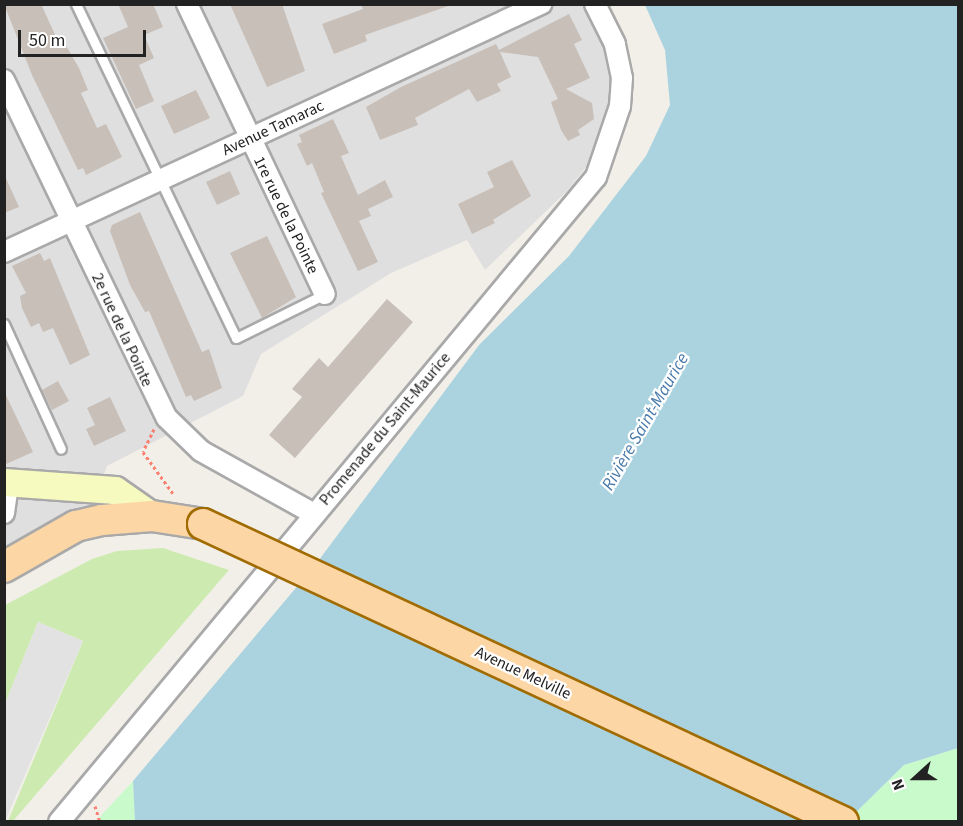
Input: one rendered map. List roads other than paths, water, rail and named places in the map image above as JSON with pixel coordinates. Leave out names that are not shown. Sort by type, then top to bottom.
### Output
[{"type":"main road","name":"Avenue Melville","points":[[4,567],[76,526],[152,516],[203,524],[843,822]]},
{"type":"street","name":"1re rue de la Pointe","points":[[187,4],[325,294]]},
{"type":"street","name":"Avenue Tamarac","points":[[4,252],[541,4]]},
{"type":"street","name":"Promenade du Saint-Maurice","points":[[59,822],[596,177],[620,106],[622,78],[615,44],[596,4]]},
{"type":"street","name":"2e rue de la Pointe","points":[[4,80],[167,418],[201,451],[314,514]]},
{"type":"street","points":[[4,513],[6,483],[115,490],[152,516]]},
{"type":"lane","points":[[76,4],[158,181],[236,338],[325,294]]},
{"type":"lane","points":[[4,324],[60,449]]},
{"type":"water","name":"Rivière Saint-Maurice","points":[[645,5],[958,5],[958,748],[904,765],[846,822],[135,821],[133,781],[316,564],[479,345],[569,256],[646,156],[670,105],[665,50]]}]
